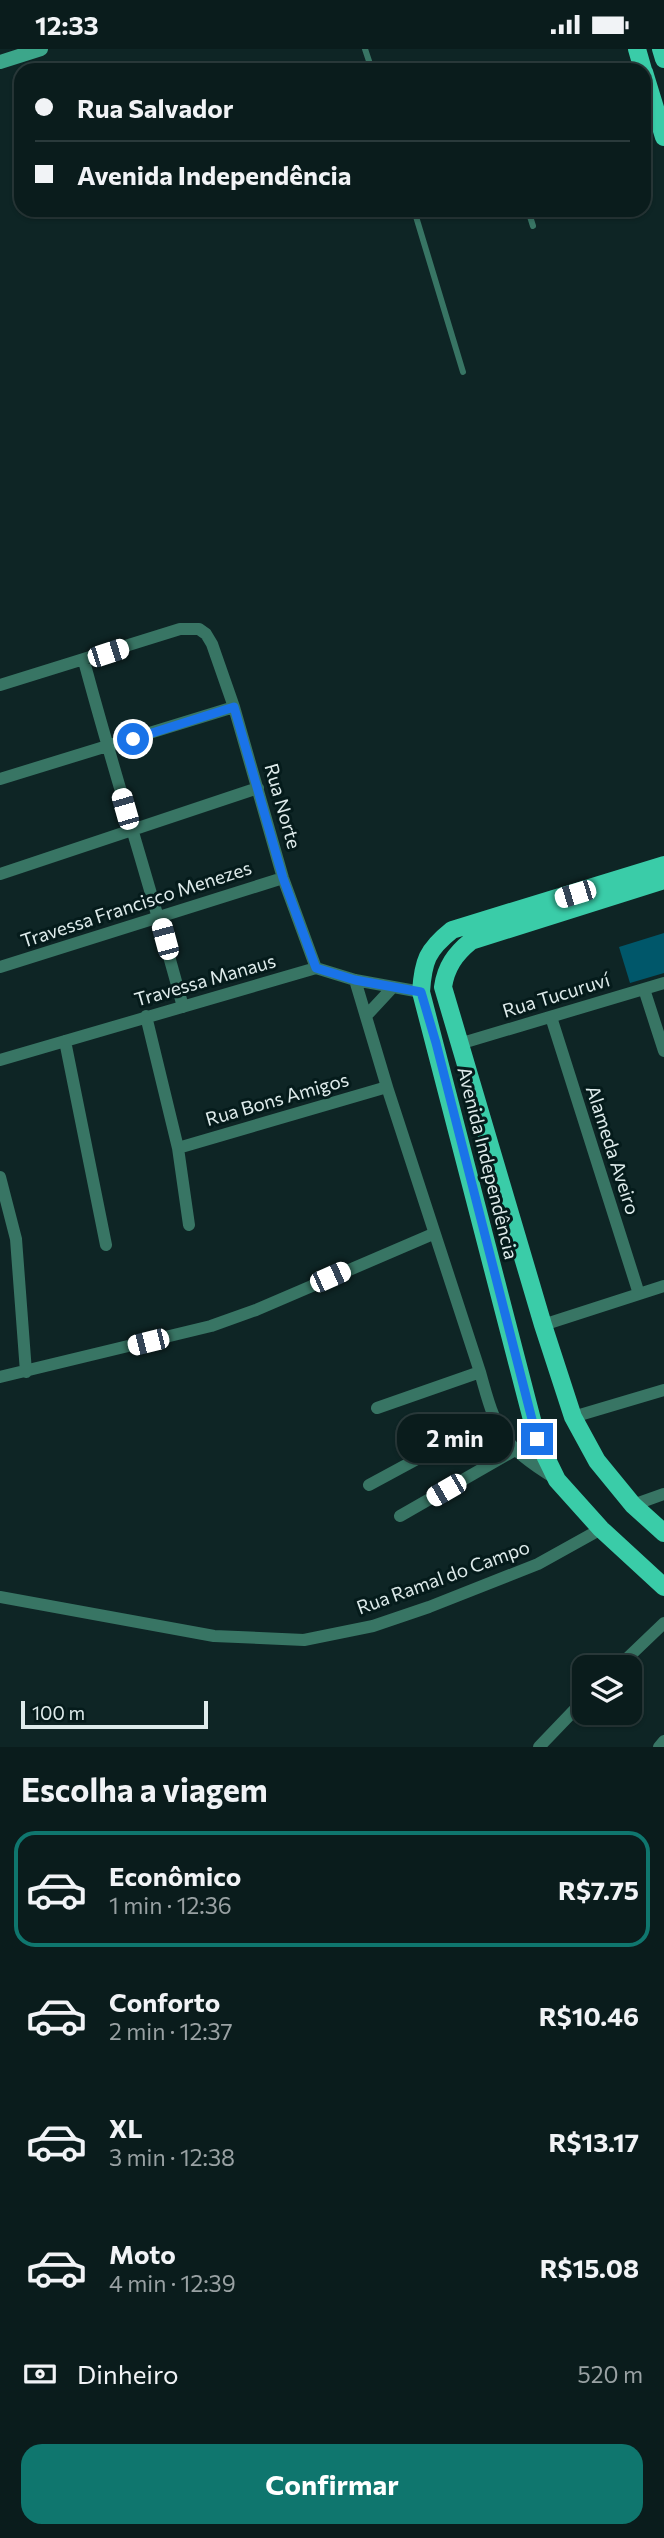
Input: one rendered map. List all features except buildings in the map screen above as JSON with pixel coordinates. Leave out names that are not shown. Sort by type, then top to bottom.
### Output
[{"type":"main road","points":[[661,49],[664,59]]},
{"type":"main road","points":[[651,94],[664,137]]},
{"type":"main road","name":"Avenida Independência","points":[[664,865],[452,930],[438,941],[429,953],[423,967],[421,992],[537,1439],[557,1480],[601,1529],[664,1587]]},
{"type":"main road","name":"Avenida Independência","points":[[664,880],[471,941],[451,962],[445,973],[443,987],[543,1325],[573,1416],[597,1461],[633,1505],[664,1533]]},
{"type":"street","points":[[0,62],[41,49]]},
{"type":"street","name":"Rua Norte","points":[[84,661],[188,628],[199,629],[206,634],[234,707],[283,878],[316,968]]},
{"type":"street","points":[[0,685],[84,661],[183,1007]]},
{"type":"street","points":[[0,779],[234,707]]},
{"type":"street","points":[[0,874],[258,787]]},
{"type":"street","name":"Travessa Francisco Menezes","points":[[0,967],[283,878]]},
{"type":"street","points":[[316,968],[355,980],[421,992]]},
{"type":"street","name":"Travessa Manaus","points":[[0,1059],[316,968]]},
{"type":"street","points":[[355,980],[493,1418],[526,1461],[557,1480]]},
{"type":"street","name":"Rua Tucuruví","points":[[459,1044],[664,983]]},
{"type":"street","points":[[366,1016],[393,987]]},
{"type":"street","points":[[644,989],[664,1051]]},
{"type":"street","points":[[146,1016],[178,1148],[189,1225]]},
{"type":"street","name":"Alameda Aveiro","points":[[551,1017],[639,1294]]},
{"type":"street","points":[[65,1041],[106,1245]]},
{"type":"street","name":"Rua Bons Amigos","points":[[178,1148],[387,1087]]},
{"type":"street","points":[[0,1177],[16,1239],[26,1372]]},
{"type":"street","points":[[0,1377],[211,1326],[256,1310],[433,1234]]},
{"type":"street","points":[[543,1325],[664,1286]]},
{"type":"street","points":[[377,1408],[480,1372]]},
{"type":"street","points":[[573,1416],[664,1390]]},
{"type":"street","points":[[369,1485],[493,1418]]},
{"type":"street","points":[[400,1516],[515,1450]]},
{"type":"street","points":[[633,1505],[664,1494]]},
{"type":"street","name":"Rua Ramal do Campo","points":[[0,1597],[214,1636],[304,1640],[373,1626],[452,1598],[538,1564],[601,1529]]},
{"type":"street","points":[[631,1655],[664,1623]]},
{"type":"street","points":[[540,1747],[572,1713]]},
{"type":"street","points":[[659,1747],[664,1741]]},
{"type":"lane","points":[[416,217],[463,372]]},
{"type":"lane","points":[[530,217],[533,226]]},
{"type":"route","points":[[133,739],[234,707],[283,878],[316,968],[355,980],[421,992],[537,1439]]}]
